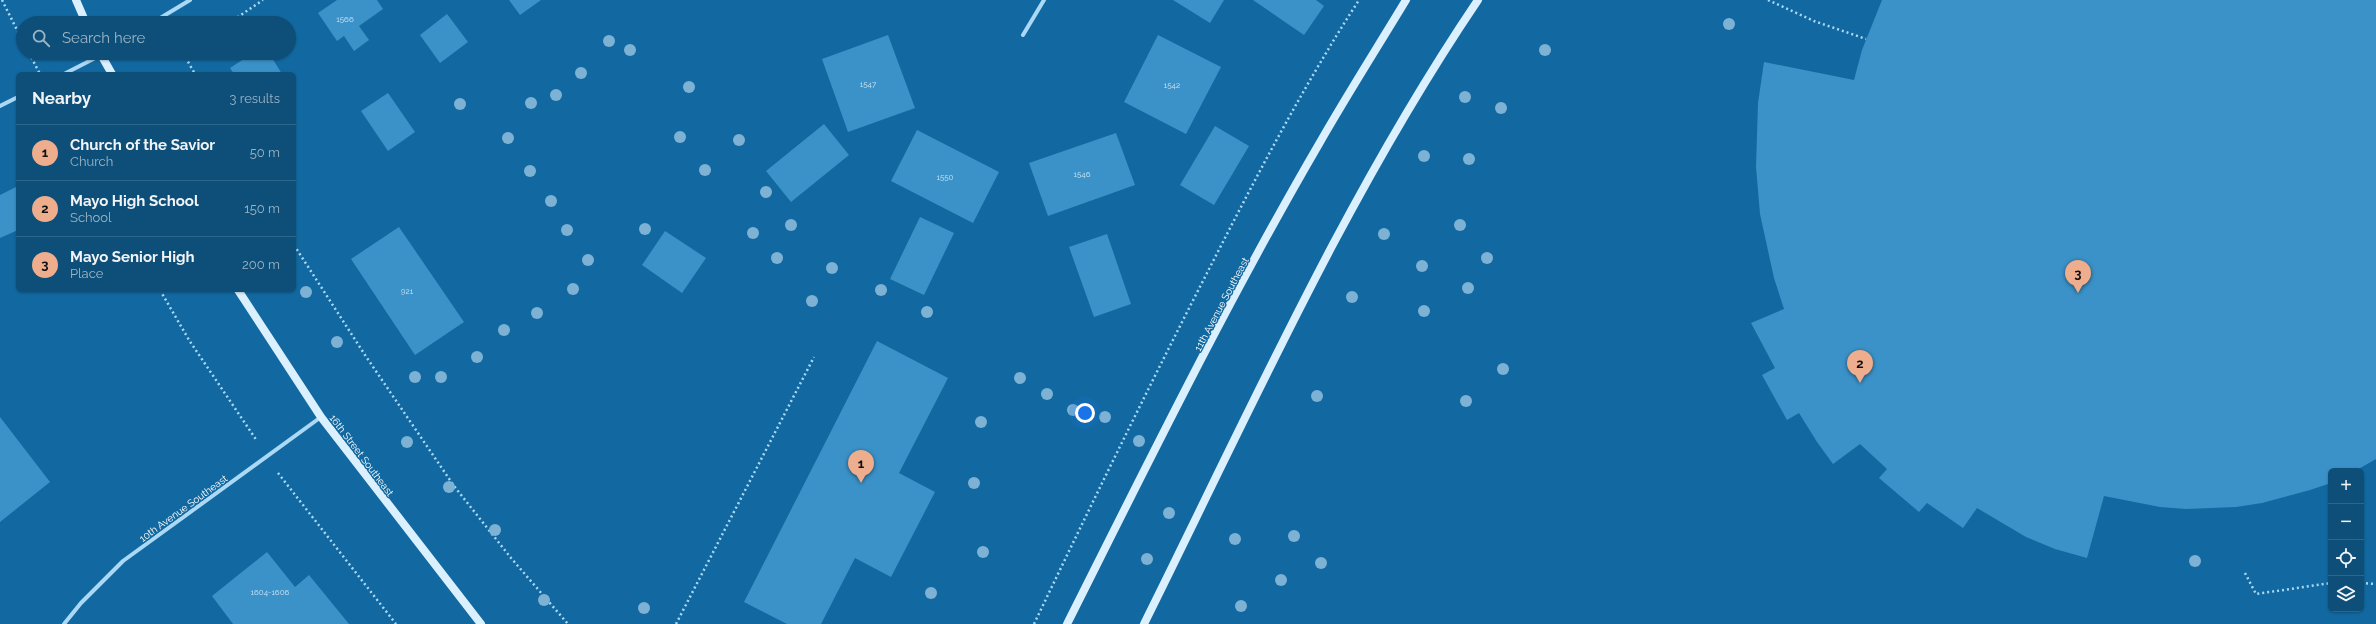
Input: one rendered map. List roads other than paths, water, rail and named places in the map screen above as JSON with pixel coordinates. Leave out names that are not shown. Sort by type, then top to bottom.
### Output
[{"type":"main road","points":[[76,0],[83,16]]},
{"type":"main road","name":"11th Avenue Southeast","points":[[1066,624],[1163,432],[1275,224],[1319,144],[1406,0]]},
{"type":"main road","points":[[1144,624],[1316,279],[1364,188],[1434,65],[1478,0]]},
{"type":"main road","points":[[105,60],[111,72]]},
{"type":"main road","name":"16th Street Southeast","points":[[239,292],[321,417],[481,624]]},
{"type":"street","points":[[164,16],[190,0]]},
{"type":"street","points":[[1023,35],[1044,0]]},
{"type":"street","points":[[68,72],[91,60]]},
{"type":"street","points":[[0,106],[16,98]]},
{"type":"street","name":"10th Avenue Southeast","points":[[64,624],[81,603],[123,561],[321,417]]},
{"type":"place","name":"Mayo Senior High","points":[[2078,293]]},
{"type":"place","name":"Mayo High School","points":[[1860,383]]},
{"type":"place","name":"Church of the Savior","points":[[861,483]]}]
